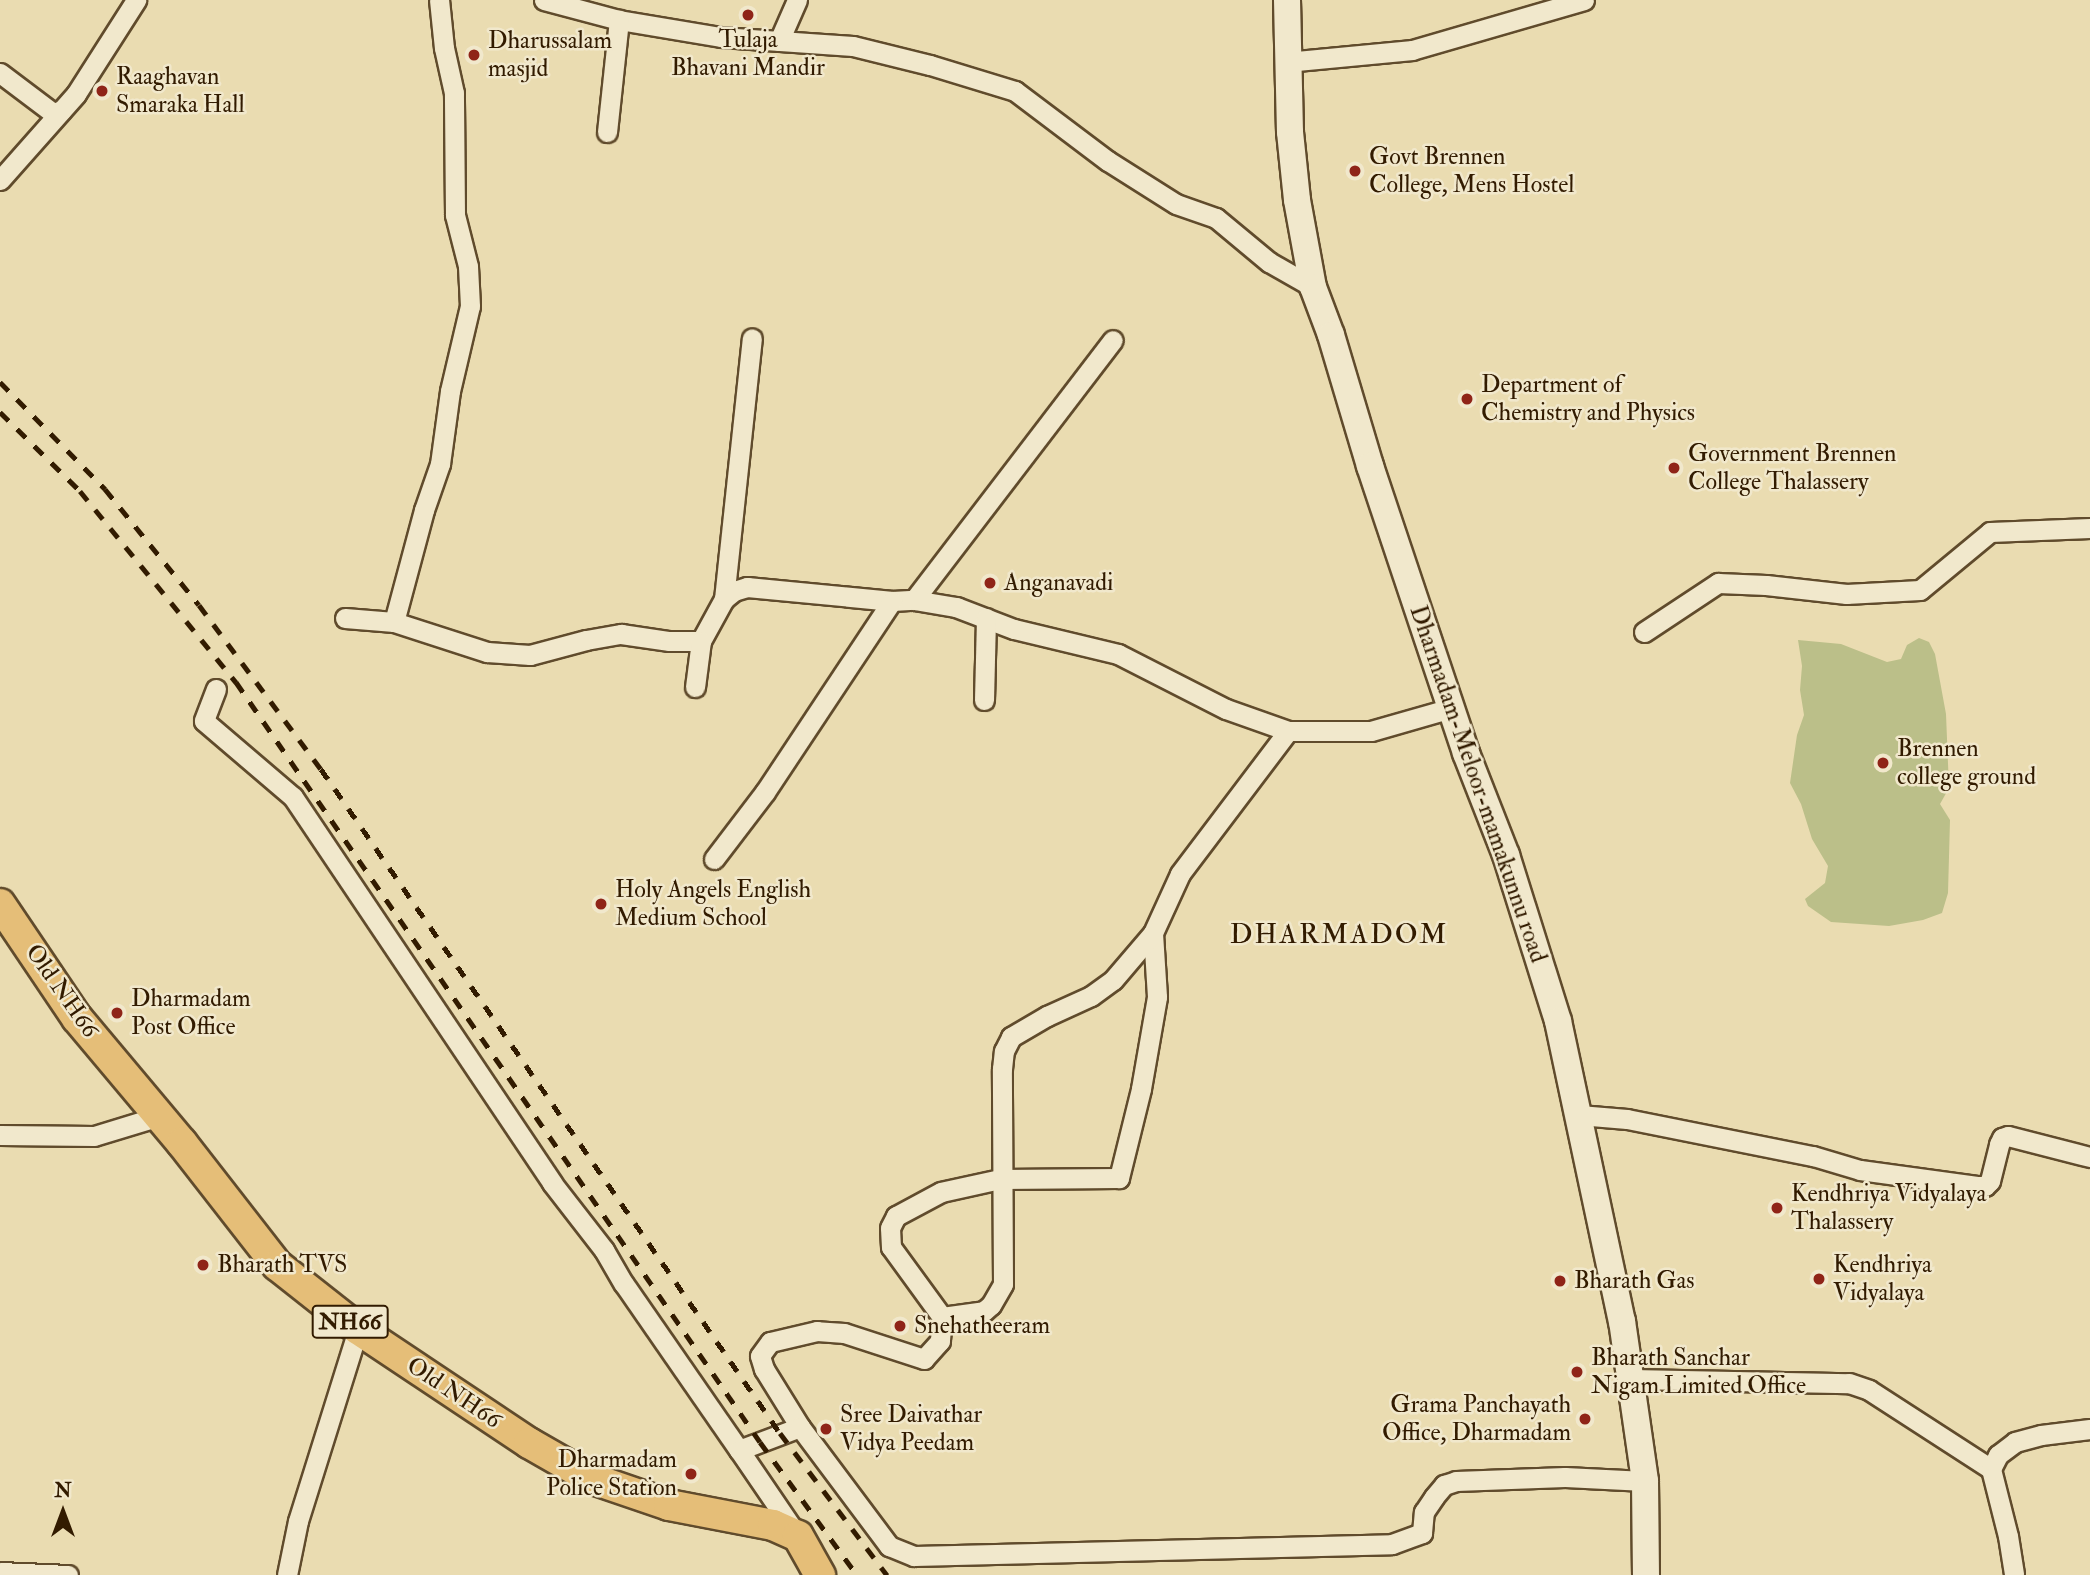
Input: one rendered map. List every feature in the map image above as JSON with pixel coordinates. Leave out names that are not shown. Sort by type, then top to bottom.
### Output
[{"type":"main road","name":"Dharmadam-Meloor-mamakunnu road","points":[[1286,0],[1286,62],[1297,200],[1313,287],[1331,334],[1370,466],[1466,752],[1506,855],[1558,1021],[1631,1379],[1645,1481],[1646,1575]]},
{"type":"main road","name":"Old NH66","points":[[0,904],[77,1018],[160,1116],[277,1265],[358,1329],[528,1443],[590,1478],[669,1506],[773,1525],[798,1536]]},
{"type":"main road","points":[[798,1536],[820,1575]]},
{"type":"street","points":[[0,180],[76,94],[136,0]]},
{"type":"street","points":[[394,622],[440,464],[450,391],[470,306],[468,266],[455,215],[454,93],[444,48],[439,0]]},
{"type":"street","points":[[544,0],[619,20],[721,37],[853,46],[930,65],[1015,91],[1108,161],[1176,204],[1216,218],[1269,262],[1313,287]]},
{"type":"street","points":[[779,41],[797,0]]},
{"type":"street","points":[[1286,62],[1412,50],[1584,0]]},
{"type":"street","points":[[607,132],[619,20]]},
{"type":"street","points":[[0,73],[53,113],[62,110]]},
{"type":"street","points":[[695,687],[701,641],[724,599],[752,338]]},
{"type":"street","points":[[914,600],[1113,340]]},
{"type":"street","points":[[1644,632],[1718,583],[1766,584],[1846,594],[1920,590],[1990,532],[2090,528]]},
{"type":"street","points":[[724,599],[734,591],[761,586],[892,601],[914,600],[956,607],[1014,629],[1118,654],[1226,709],[1288,731],[1371,731],[1452,708]]},
{"type":"street","points":[[714,859],[765,792],[892,601]]},
{"type":"street","points":[[345,618],[394,622],[487,652],[530,655],[586,639],[621,634],[669,641],[701,641]]},
{"type":"street","points":[[984,700],[986,618]]},
{"type":"street","points":[[216,689],[204,721],[293,797],[552,1182],[604,1250],[624,1284],[798,1536]]},
{"type":"street","points":[[942,1317],[984,1311],[999,1294],[1003,1284],[1000,1179],[1002,1069],[1003,1051],[1011,1037],[1047,1016],[1091,996],[1113,980],[1153,933],[1180,874],[1288,731]]},
{"type":"street","points":[[1153,933],[1157,997],[1141,1089],[1119,1178],[1000,1179],[941,1192],[896,1216],[890,1228],[891,1247],[942,1317],[940,1341],[924,1359],[844,1333],[817,1331],[789,1336],[763,1347],[760,1356],[764,1369],[800,1427],[889,1546],[914,1556],[1392,1544],[1422,1534],[1424,1512],[1429,1504],[1444,1485],[1456,1481],[1565,1477],[1645,1481]]},
{"type":"street","points":[[1579,1115],[1628,1119],[1813,1156],[1860,1170],[1977,1186],[1985,1186],[1990,1181],[2002,1138],[2013,1137],[2090,1157]]},
{"type":"street","points":[[0,1135],[93,1136],[160,1116]]},
{"type":"street","points":[[287,1575],[298,1521],[358,1329]]},
{"type":"street","points":[[1631,1379],[1849,1383],[1877,1395],[1991,1469]]},
{"type":"street","points":[[739,1450],[800,1427]]},
{"type":"street","points":[[2014,1575],[2008,1536],[1991,1469],[1998,1455],[2015,1442],[2041,1435],[2090,1429]]},
{"type":"street","points":[[0,1572],[68,1575]]},
{"type":"green space","points":[[1919,638],[1929,642],[1935,654],[1946,714],[1949,788],[1940,804],[1950,820],[1948,893],[1942,913],[1923,920],[1889,926],[1831,922],[1808,906],[1805,899],[1825,883],[1828,866],[1812,839],[1801,804],[1790,783],[1797,735],[1804,715],[1798,640],[1841,644],[1887,662],[1901,659],[1907,645]]},
{"type":"railway","points":[[0,382],[105,489],[199,605],[321,769],[780,1433],[887,1575]]},
{"type":"railway","points":[[0,412],[80,491],[236,682],[760,1442],[857,1575]]},
{"type":"place","name":"Tulaja Bhavani Mandir","points":[[748,15]]},
{"type":"place","name":"Dharussalam masjid","points":[[474,55]]},
{"type":"place","name":"Raaghavan Smaraka Hall","points":[[102,91]]},
{"type":"place","name":"Govt Brennen College, Mens Hostel","points":[[1355,171]]},
{"type":"place","name":"Department of Chemistry and Physics","points":[[1467,399]]},
{"type":"place","name":"Government Brennen College Thalassery","points":[[1674,468]]},
{"type":"place","name":"Anganavadi","points":[[990,583]]},
{"type":"place","name":"Brennen college ground","points":[[1883,763]]},
{"type":"place","name":"Holy Angels English Medium School","points":[[601,904]]},
{"type":"place","name":"Dharmadam Post Office","points":[[117,1013]]},
{"type":"place","name":"Kendhriya Vidyalaya Thalassery","points":[[1777,1208]]},
{"type":"place","name":"Bharath TVS","points":[[203,1265]]},
{"type":"place","name":"Kendhriya Vidyalaya","points":[[1819,1279]]},
{"type":"place","name":"Bharath Gas","points":[[1560,1281]]},
{"type":"place","name":"Snehatheeram","points":[[900,1326]]},
{"type":"place","name":"Bharath Sanchar Nigam Limited Office","points":[[1577,1372]]},
{"type":"place","name":"Grama Panchayath Office, Dharmadam","points":[[1585,1419]]},
{"type":"place","name":"Sree Daivathar Vidya Peedam","points":[[826,1429]]},
{"type":"place","name":"Dharmadam Police Station","points":[[691,1474]]},
{"type":"district","name":"DHARMADOM","points":[[1339,935]]}]
